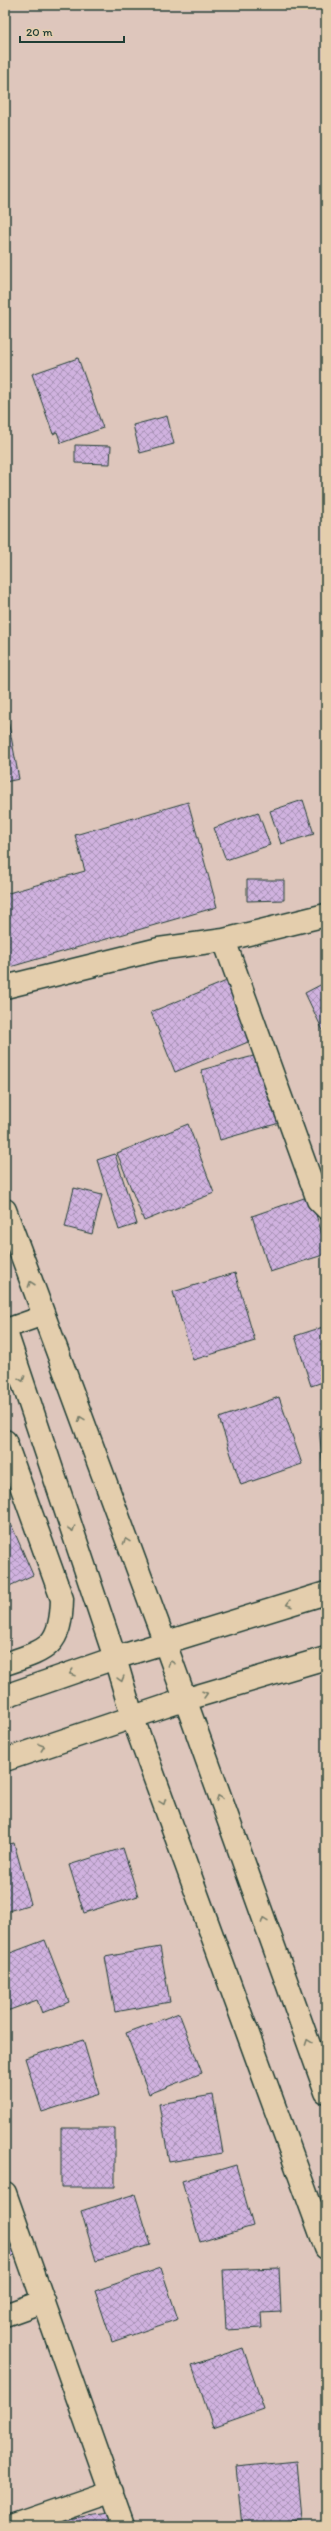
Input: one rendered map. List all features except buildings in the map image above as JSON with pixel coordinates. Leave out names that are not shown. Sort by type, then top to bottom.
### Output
[{"type":"street","points":[[5,987],[159,949],[224,940],[326,915]]},
{"type":"street","points":[[224,940],[318,1200],[326,1208]]},
{"type":"street","points":[[5,1210],[42,1316],[164,1643],[326,2092]]},
{"type":"street","points":[[5,1329],[115,1658],[132,1716],[326,2248]]},
{"type":"street","points":[[5,1441],[62,1599],[62,1623],[53,1642],[37,1653],[5,1664]]},
{"type":"street","points":[[30,1509],[62,1499]]},
{"type":"street","points":[[5,1696],[115,1658],[326,1592]]},
{"type":"street","points":[[5,1760],[132,1716],[326,1658]]},
{"type":"street","points":[[5,2193],[112,2491],[123,2526]]},
{"type":"street","points":[[5,2314],[44,2301]]},
{"type":"street","points":[[12,2526],[112,2491]]},
{"type":"lane","points":[[5,1329],[42,1316]]}]
